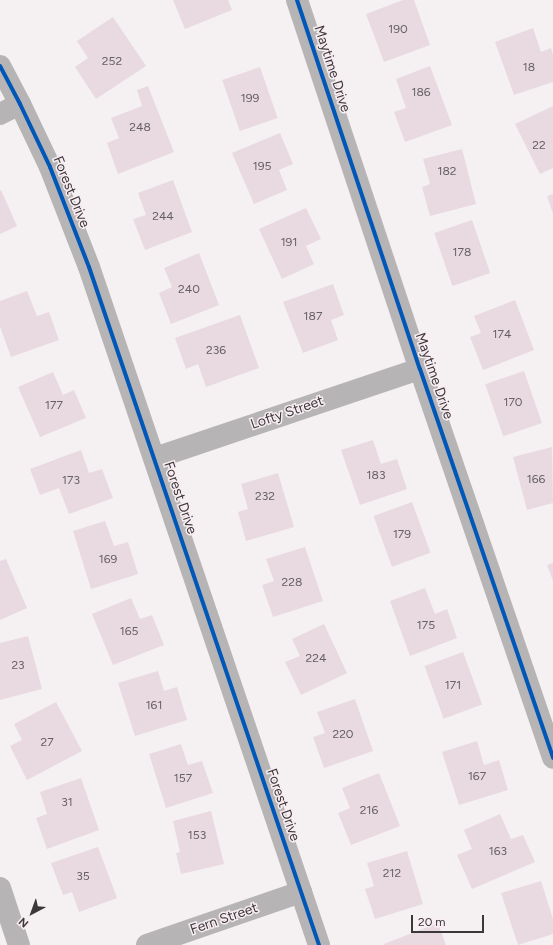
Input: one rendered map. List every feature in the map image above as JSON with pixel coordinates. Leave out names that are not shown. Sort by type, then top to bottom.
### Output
[{"type":"street","name":"Maytime Drive","points":[[297,0],[420,369],[548,725],[553,758]]},
{"type":"street","name":"Forest Drive","points":[[0,66],[50,167],[89,266],[319,945]]},
{"type":"street","points":[[0,114],[20,104]]},
{"type":"street","name":"Lofty Street","points":[[155,458],[420,369]]},
{"type":"street","points":[[0,888],[20,945]]},
{"type":"street","name":"Fern Street","points":[[147,945],[301,892]]},
{"type":"building","points":[[173,0],[228,0],[232,10],[185,29]]},
{"type":"building","points":[[403,0],[414,0],[430,45],[384,62],[366,14]]},
{"type":"building","points":[[113,17],[146,66],[96,99],[75,67],[88,58],[77,41]]},
{"type":"building","points":[[533,28],[541,52],[551,48],[553,55],[553,82],[514,95],[495,42]]},
{"type":"building","points":[[430,66],[452,125],[405,142],[394,112],[406,108],[396,79]]},
{"type":"building","points":[[260,67],[278,118],[240,131],[222,80]]},
{"type":"building","points":[[148,86],[174,152],[118,174],[107,143],[119,138],[111,118],[142,106],[137,90]]},
{"type":"building","points":[[553,106],[553,168],[540,174],[515,124]]},
{"type":"building","points":[[280,133],[293,164],[279,170],[287,190],[254,204],[232,153]]},
{"type":"building","points":[[462,149],[476,204],[430,216],[422,187],[430,184],[423,159]]},
{"type":"building","points":[[173,180],[192,232],[145,250],[133,219],[146,215],[138,193]]},
{"type":"building","points":[[1,190],[17,226],[0,234],[0,191]]},
{"type":"building","points":[[553,194],[553,214],[547,196]]},
{"type":"building","points":[[306,208],[321,239],[306,246],[314,264],[282,279],[259,229]]},
{"type":"building","points":[[472,220],[490,273],[452,286],[434,233]]},
{"type":"building","points":[[199,253],[219,305],[171,324],[159,293],[172,287],[164,268]]},
{"type":"building","points":[[333,284],[344,315],[331,320],[338,340],[303,353],[283,302]]},
{"type":"building","points":[[27,291],[37,316],[49,312],[59,340],[11,357],[0,327],[0,301]]},
{"type":"building","points":[[515,300],[534,350],[483,370],[470,337],[481,333],[474,316]]},
{"type":"building","points":[[240,315],[259,368],[206,387],[198,364],[186,369],[175,338]]},
{"type":"building","points":[[524,371],[542,423],[503,436],[485,384]]},
{"type":"building","points":[[53,372],[63,395],[74,390],[86,418],[40,437],[18,387]]},
{"type":"building","points":[[373,440],[381,464],[397,459],[407,489],[360,505],[341,450]]},
{"type":"building","points":[[552,447],[553,503],[527,510],[513,457]]},
{"type":"building","points":[[81,450],[89,473],[102,469],[113,498],[69,514],[59,488],[40,495],[30,469]]},
{"type":"building","points":[[278,473],[294,527],[246,541],[238,512],[248,509],[241,484]]},
{"type":"building","points":[[412,502],[430,553],[392,567],[373,516]]},
{"type":"building","points":[[105,521],[114,546],[128,542],[138,574],[91,589],[73,531]]},
{"type":"building","points":[[305,547],[323,601],[273,617],[262,585],[274,581],[266,559]]},
{"type":"building","points":[[6,559],[27,608],[0,620],[0,561]]},
{"type":"building","points":[[553,563],[553,581],[547,565]]},
{"type":"building","points":[[425,588],[435,614],[447,609],[457,638],[410,656],[390,601]]},
{"type":"building","points":[[131,598],[140,619],[152,615],[164,645],[113,665],[92,614]]},
{"type":"building","points":[[324,624],[347,673],[301,695],[285,662],[300,656],[292,639]]},
{"type":"building","points":[[28,636],[42,689],[0,700],[0,643]]},
{"type":"building","points":[[463,652],[482,705],[444,719],[424,666]]},
{"type":"building","points":[[158,671],[164,691],[177,687],[187,720],[135,736],[118,683]]},
{"type":"building","points":[[355,699],[373,751],[324,768],[313,737],[325,733],[317,712]]},
{"type":"building","points":[[56,702],[82,751],[27,780],[10,746],[22,740],[14,724]]},
{"type":"building","points":[[477,741],[484,765],[499,760],[508,790],[459,805],[442,752]]},
{"type":"building","points":[[181,744],[188,765],[202,761],[213,793],[166,808],[149,754]]},
{"type":"building","points":[[379,773],[400,826],[351,845],[338,813],[350,808],[342,788]]},
{"type":"building","points":[[81,778],[99,830],[47,849],[36,818],[47,814],[40,792]]},
{"type":"building","points":[[211,811],[224,864],[181,874],[176,853],[180,852],[173,821]]},
{"type":"building","points":[[500,814],[511,839],[523,835],[535,862],[472,889],[457,855],[472,849],[464,830]]},
{"type":"building","points":[[98,847],[117,898],[79,912],[72,892],[63,895],[51,863]]},
{"type":"building","points":[[407,851],[423,904],[375,919],[365,889],[374,886],[367,863]]},
{"type":"building","points":[[541,881],[553,919],[553,934],[518,945],[501,893]]},
{"type":"building","points":[[438,923],[446,945],[384,944]]},
{"type":"cycle path","points":[[297,0],[420,369],[553,758]]},
{"type":"cycle path","points":[[0,66],[50,167],[89,267],[319,945]]}]
